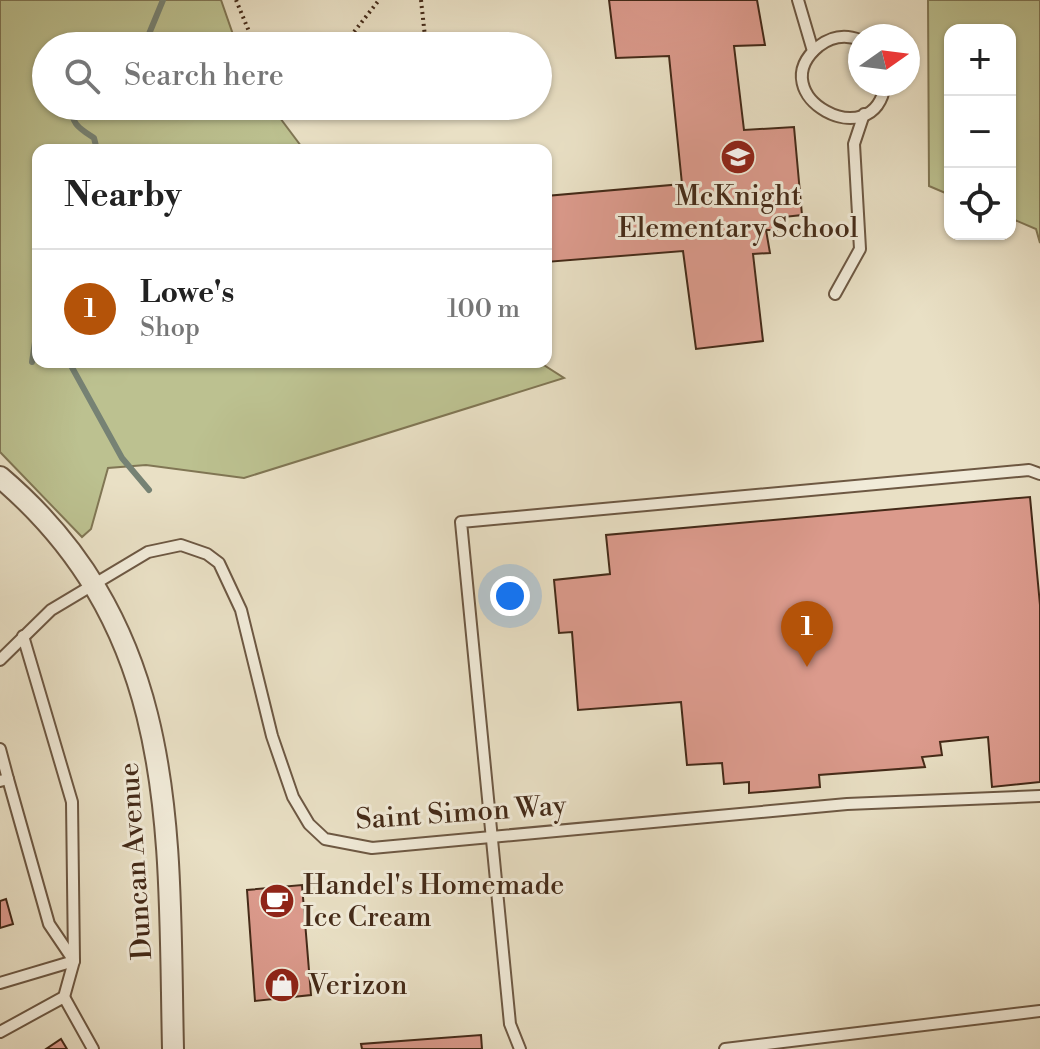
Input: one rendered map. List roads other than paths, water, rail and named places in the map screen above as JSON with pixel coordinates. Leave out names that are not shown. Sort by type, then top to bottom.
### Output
[{"type":"street","name":"Duncan Avenue","points":[[0,477],[38,514],[92,585],[111,616],[137,678],[160,763],[168,830],[173,1049]]},
{"type":"lane","points":[[798,0],[813,51]]},
{"type":"lane","points":[[848,38],[836,37],[813,51],[803,74],[810,100],[822,112],[835,117],[864,114]]},
{"type":"lane","points":[[835,294],[852,269],[860,249],[854,144],[864,114],[877,103],[880,96]]},
{"type":"lane","points":[[520,1049],[510,1024],[461,522],[1029,470],[1040,474]]},
{"type":"lane","name":"Saint Simon Way","points":[[0,660],[51,610],[164,546],[181,545],[207,554],[219,563],[241,610],[272,736],[293,797],[309,824],[325,839],[372,848],[890,801],[1040,796]]},
{"type":"lane","points":[[23,636],[72,802],[74,961],[64,997],[93,1049]]},
{"type":"lane","points":[[0,749],[4,780],[49,924],[74,961]]},
{"type":"lane","points":[[0,983],[74,961]]},
{"type":"lane","points":[[0,1032],[64,997]]},
{"type":"lane","points":[[725,1049],[1040,1011]]},
{"type":"waterway","points":[[150,32],[163,0]]},
{"type":"waterway","points":[[74,120],[94,138],[96,144]]},
{"type":"waterway","points":[[72,368],[122,458],[149,490]]},
{"type":"place","name":"McKnight Elementary School","points":[[738,157]]},
{"type":"place","name":"Lowe's","points":[[807,667]]},
{"type":"place","name":"Handel's Homemade Ice Cream","points":[[277,901]]},
{"type":"place","name":"Verizon","points":[[282,985]]}]
